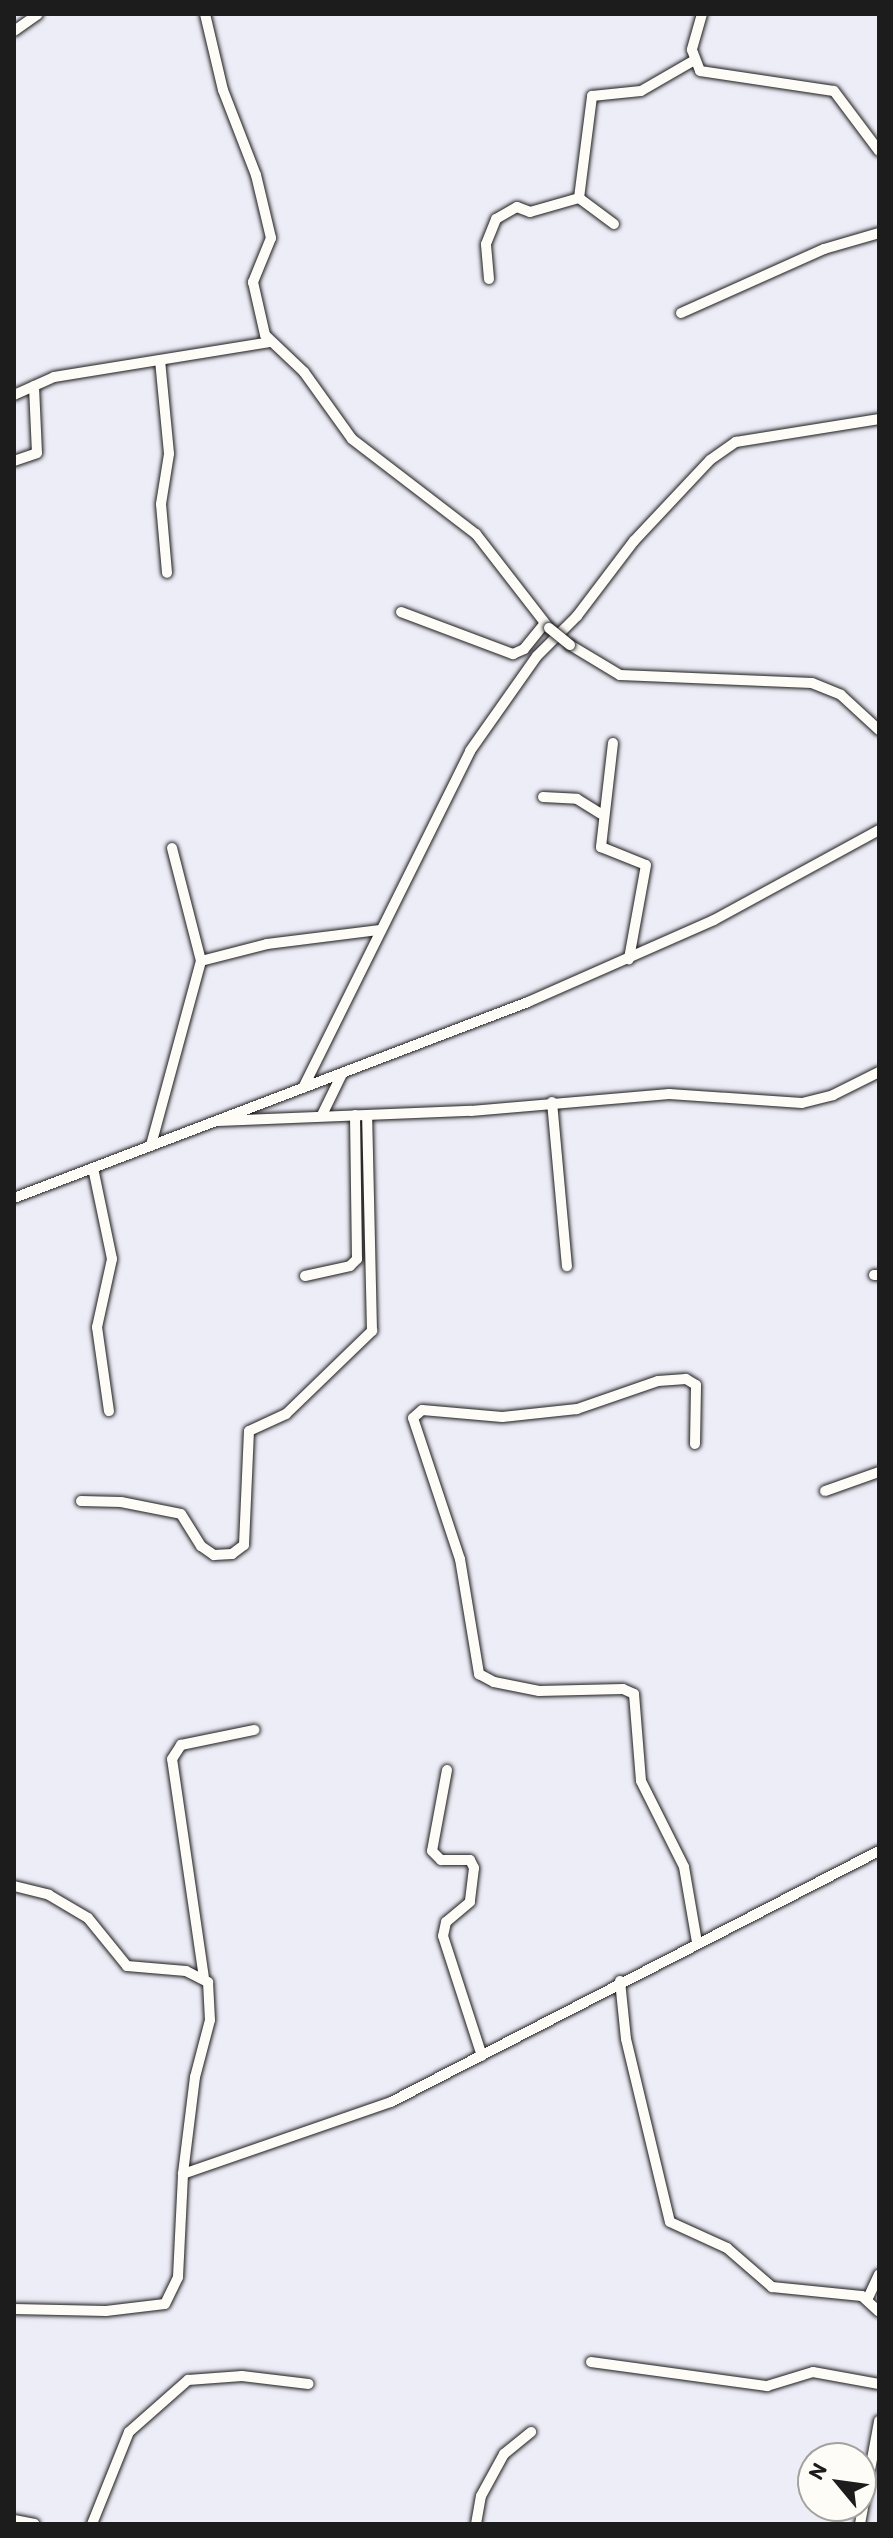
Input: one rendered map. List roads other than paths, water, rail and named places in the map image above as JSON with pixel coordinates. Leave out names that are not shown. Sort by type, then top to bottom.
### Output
[{"type":"street","points":[[14,31],[38,14]]},
{"type":"street","points":[[205,14],[226,99],[266,212],[271,247],[255,273],[253,291],[259,323],[271,342],[304,372],[352,439],[476,534],[547,625],[570,645],[620,675],[812,683],[841,695],[879,730]]},
{"type":"street","points":[[702,14],[693,61],[700,71],[834,91],[879,151]]},
{"type":"street","points":[[579,198],[592,96],[641,91],[693,61]]},
{"type":"street","points":[[579,198],[614,224]]},
{"type":"street","points":[[489,279],[486,244],[496,219],[517,207],[530,212],[579,198]]},
{"type":"street","points":[[681,313],[824,249],[879,233]]},
{"type":"street","points":[[14,395],[54,377],[271,342]]},
{"type":"street","points":[[160,360],[169,454],[161,504],[167,573]]},
{"type":"street","points":[[14,461],[37,453],[34,386]]},
{"type":"street","points":[[303,1088],[470,751],[537,656],[710,460],[736,442],[879,419]]},
{"type":"street","points":[[401,612],[513,654],[524,649],[547,625]]},
{"type":"street","points":[[613,743],[601,814],[601,847],[646,865],[629,959]]},
{"type":"street","points":[[543,797],[577,799],[601,814]]},
{"type":"street","points":[[14,1198],[206,1122],[342,1074],[629,959],[765,895],[879,830]]},
{"type":"street","points":[[151,1145],[201,961],[172,848]]},
{"type":"street","points":[[201,961],[267,944],[380,930]]},
{"type":"street","points":[[206,1122],[367,1115],[684,1094],[802,1103],[833,1095],[879,1072]]},
{"type":"street","points":[[322,1115],[342,1074]]},
{"type":"street","points":[[552,1102],[567,1266]]},
{"type":"street","points":[[305,1276],[344,1268],[357,1259],[355,1115]]},
{"type":"street","points":[[81,1501],[121,1502],[181,1514],[201,1546],[214,1555],[232,1554],[244,1545],[249,1431],[286,1414],[372,1331],[367,1115]]},
{"type":"street","points":[[93,1168],[112,1259],[97,1327],[109,1411]]},
{"type":"street","points":[[695,1444],[696,1385],[686,1379],[658,1381],[577,1409],[502,1417],[422,1410],[413,1418],[460,1559],[479,1674],[494,1682],[554,1693],[623,1689],[634,1694],[641,1781],[684,1867],[697,1942]]},
{"type":"street","points":[[825,1491],[879,1472]]},
{"type":"street","points":[[14,2309],[106,2311],[165,2304],[178,2277],[183,2174],[195,2077],[210,2020],[211,1989],[204,1978],[172,1759],[181,1745],[254,1730]]},
{"type":"street","points":[[447,1770],[432,1851],[441,1860],[473,1862],[470,1902],[446,1922],[443,1936],[482,2056]]},
{"type":"street","points":[[183,2174],[391,2102],[620,1981],[879,1851]]},
{"type":"street","points":[[14,1886],[49,1895],[88,1918],[127,1966],[186,1971],[204,1978]]},
{"type":"street","points":[[620,1981],[629,2054],[670,2222],[727,2248],[772,2287],[868,2298],[879,2312]]},
{"type":"street","points":[[868,2298],[879,2274]]},
{"type":"street","points":[[591,2362],[767,2386],[813,2372],[879,2384]]},
{"type":"street","points":[[92,2524],[129,2432],[188,2380],[242,2376],[309,2384]]},
{"type":"street","points":[[860,2524],[879,2421]]},
{"type":"street","points":[[476,2524],[481,2496],[504,2454],[531,2432]]},
{"type":"street","points":[[14,2520],[35,2524]]}]
